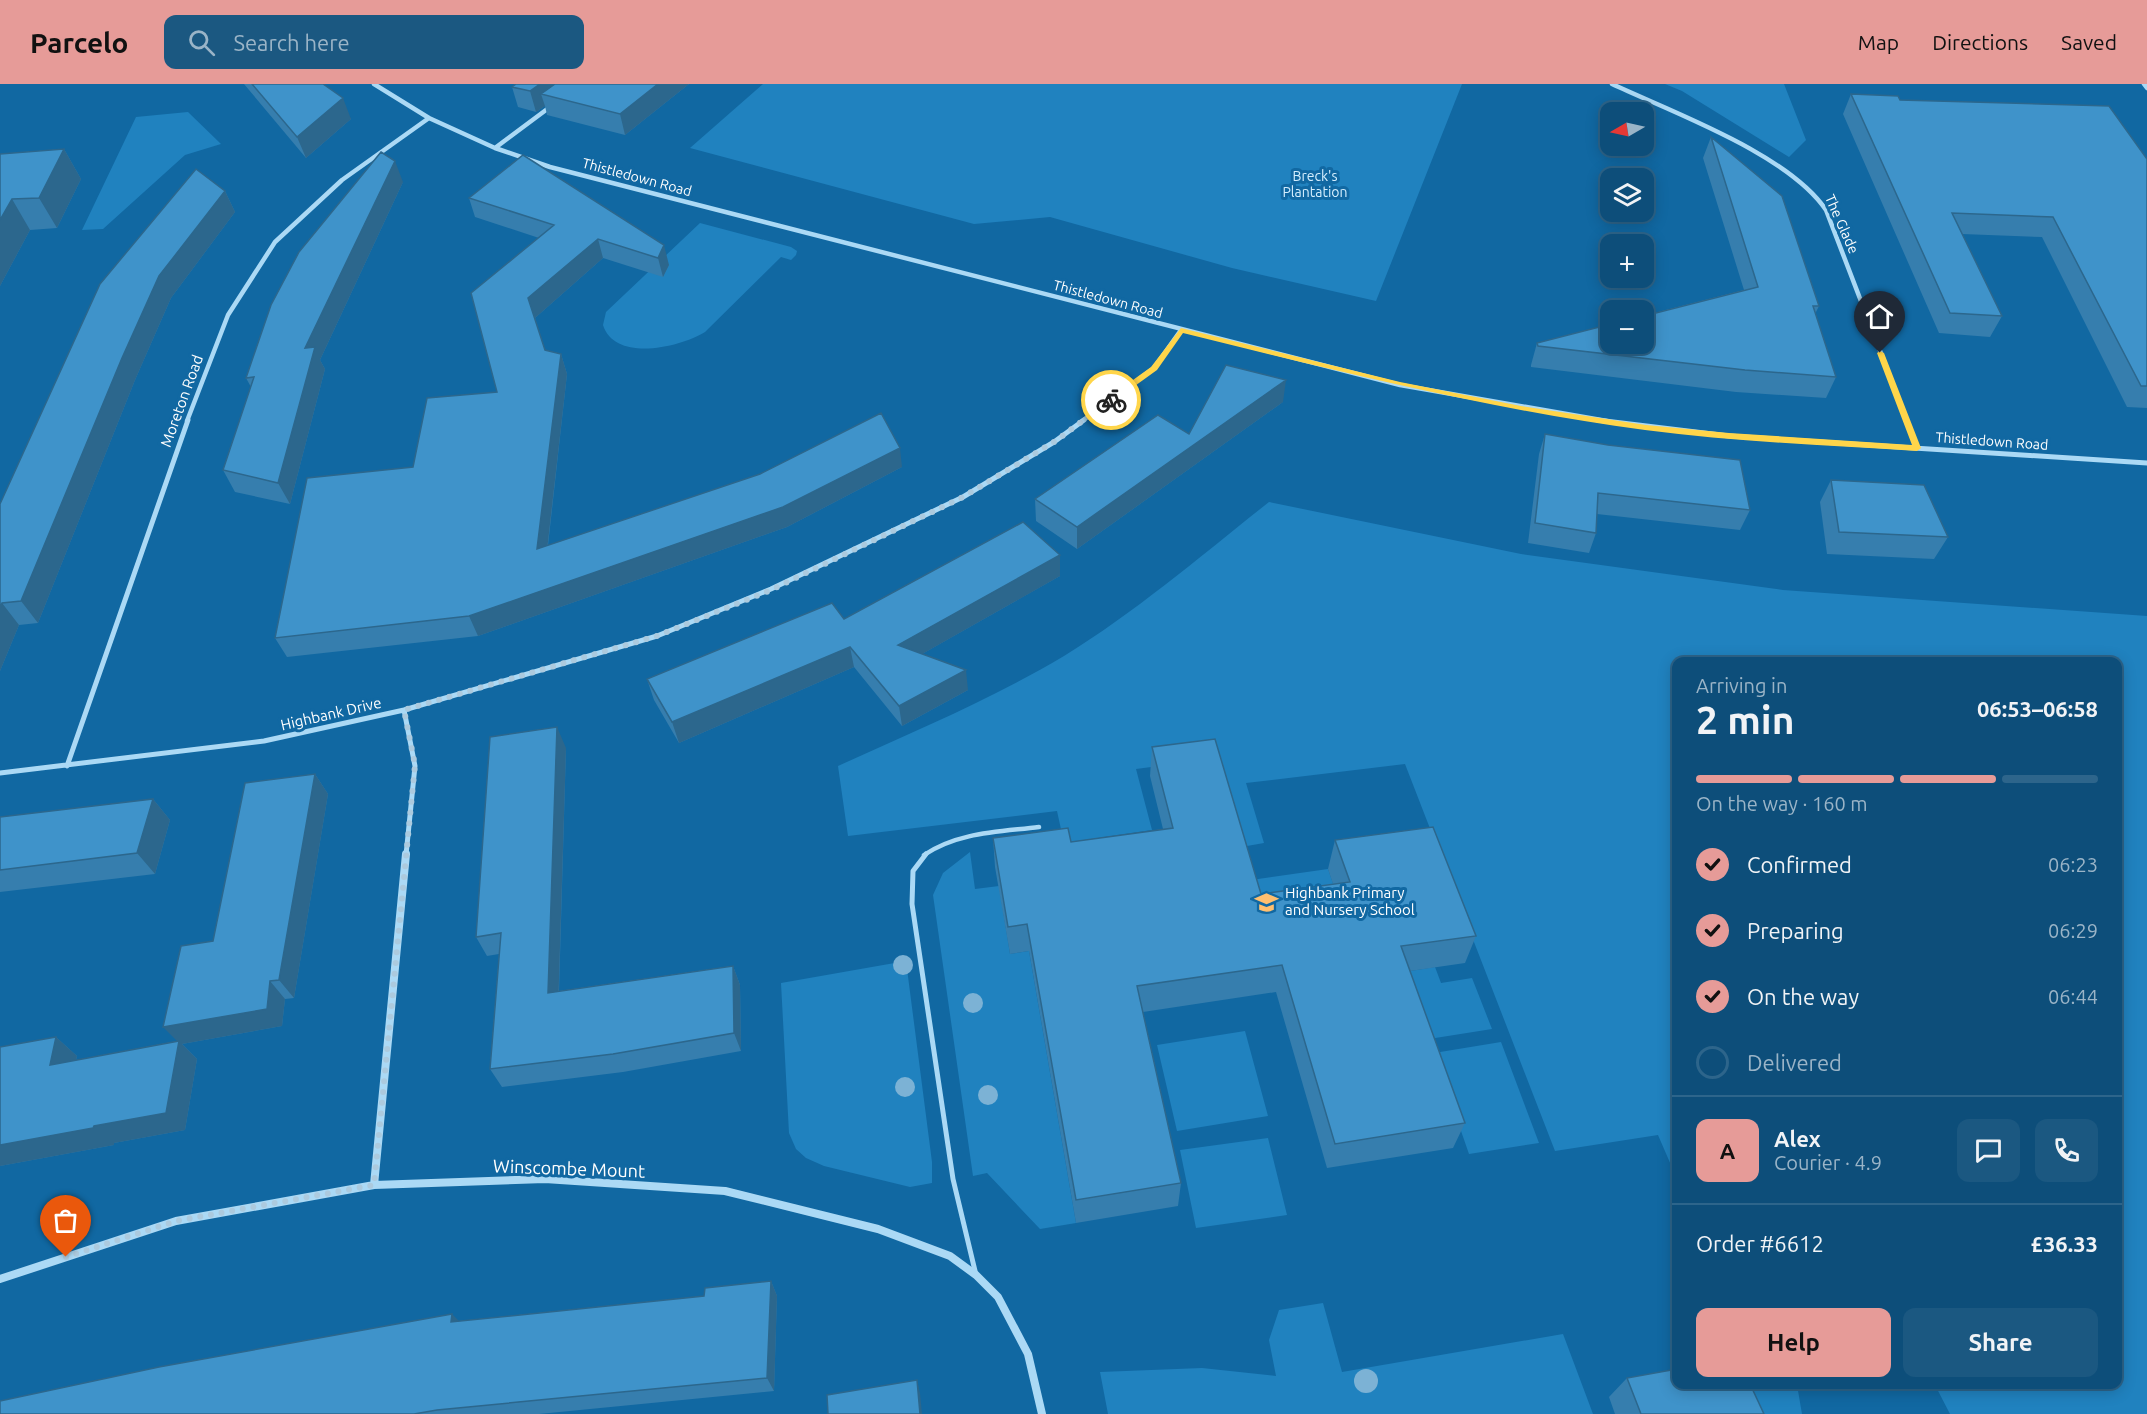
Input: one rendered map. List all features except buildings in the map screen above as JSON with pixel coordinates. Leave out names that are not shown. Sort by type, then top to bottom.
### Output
[{"type":"street","name":"Thistledown Road","points":[[374,84],[429,118],[495,148],[550,167],[1400,385],[1521,408],[1646,428],[1729,436],[2147,463]]},
{"type":"street","name":"The Glade","points":[[1612,84],[1769,158],[1814,192],[1826,210],[1917,448]]},
{"type":"street","points":[[2144,84],[2147,88]]},
{"type":"street","points":[[495,148],[553,105]]},
{"type":"street","name":"Moreton Road","points":[[67,766],[202,379],[228,315],[275,242],[342,180],[429,118]]},
{"type":"street","name":"Highbank Drive","points":[[0,773],[264,741],[404,710],[657,636],[771,590],[963,497],[1054,442],[1154,368],[1181,330]]},
{"type":"street","points":[[374,1185],[415,765],[404,710]]},
{"type":"street","name":"Winscombe Mount","points":[[0,1280],[176,1221],[374,1185],[545,1179],[725,1191],[889,1233],[950,1256],[976,1275],[998,1297],[1028,1354],[1042,1414]]},
{"type":"lane","points":[[976,1275],[953,1179],[912,904],[911,882],[915,867],[926,854],[940,844],[960,838],[1039,827]]},
{"type":"green space","name":"Breck's Plantation","points":[[763,84],[1462,84],[1376,301],[1232,268],[1050,217],[974,224],[690,148]]},
{"type":"green space","points":[[1665,84],[1784,84],[1806,140],[1789,157],[1682,91]]},
{"type":"green space","points":[[188,112],[221,144],[185,155],[103,229],[82,230],[136,117]]},
{"type":"green space","points":[[700,223],[791,247],[797,251],[796,255],[791,260],[781,257],[705,332],[694,338],[665,346],[634,348],[610,337],[603,325],[606,312]]},
{"type":"green space","points":[[1269,502],[1521,554],[1783,590],[2147,616],[2147,1414],[1950,1414],[1937,1389],[2122,1389],[2122,657],[1672,657],[1672,1167],[1658,1135],[1555,1151],[1405,764],[1246,783],[1264,843],[1247,846],[1220,758],[1136,769],[1152,830],[1064,843],[1057,811],[848,836],[838,766],[1037,672],[1091,639],[1194,562]]},
{"type":"green space","points":[[970,852],[975,889],[999,886],[1010,954],[1029,951],[1076,1223],[1040,1229],[987,1173],[973,1176],[933,895],[943,873]]},
{"type":"green space","points":[[1328,869],[1342,910],[1256,922],[1244,881]]},
{"type":"green space","points":[[906,961],[932,1162],[932,1183],[910,1187],[824,1166],[806,1158],[796,1149],[789,1133],[781,983]]},
{"type":"green space","points":[[1435,967],[1441,983],[1472,978],[1492,1029],[1429,1039],[1392,974]]},
{"type":"green space","points":[[1245,1031],[1268,1116],[1177,1131],[1157,1045]]},
{"type":"green space","points":[[1501,1042],[1539,1143],[1469,1154],[1434,1053]]},
{"type":"green space","points":[[1268,1138],[1287,1215],[1196,1228],[1180,1150]]},
{"type":"green space","points":[[1323,1303],[1342,1372],[1563,1334],[1593,1414],[1108,1414],[1100,1372],[1202,1368],[1276,1376],[1269,1340],[1279,1310]]},
{"type":"green space","points":[[1744,1389],[1798,1389],[1802,1414],[1756,1414]]},
{"type":"way so far","points":[[66,1257],[176,1221],[374,1185],[415,765],[404,710],[657,636],[771,590],[963,497],[1054,442],[1111,400]]},
{"type":"place","name":"Highbank Primary and Nursery School","points":[[1267,902]]},
{"type":"route","points":[[1111,400],[1154,368],[1181,330],[1400,385],[1521,408],[1646,428],[1729,436],[1917,448],[1880,353]]}]
